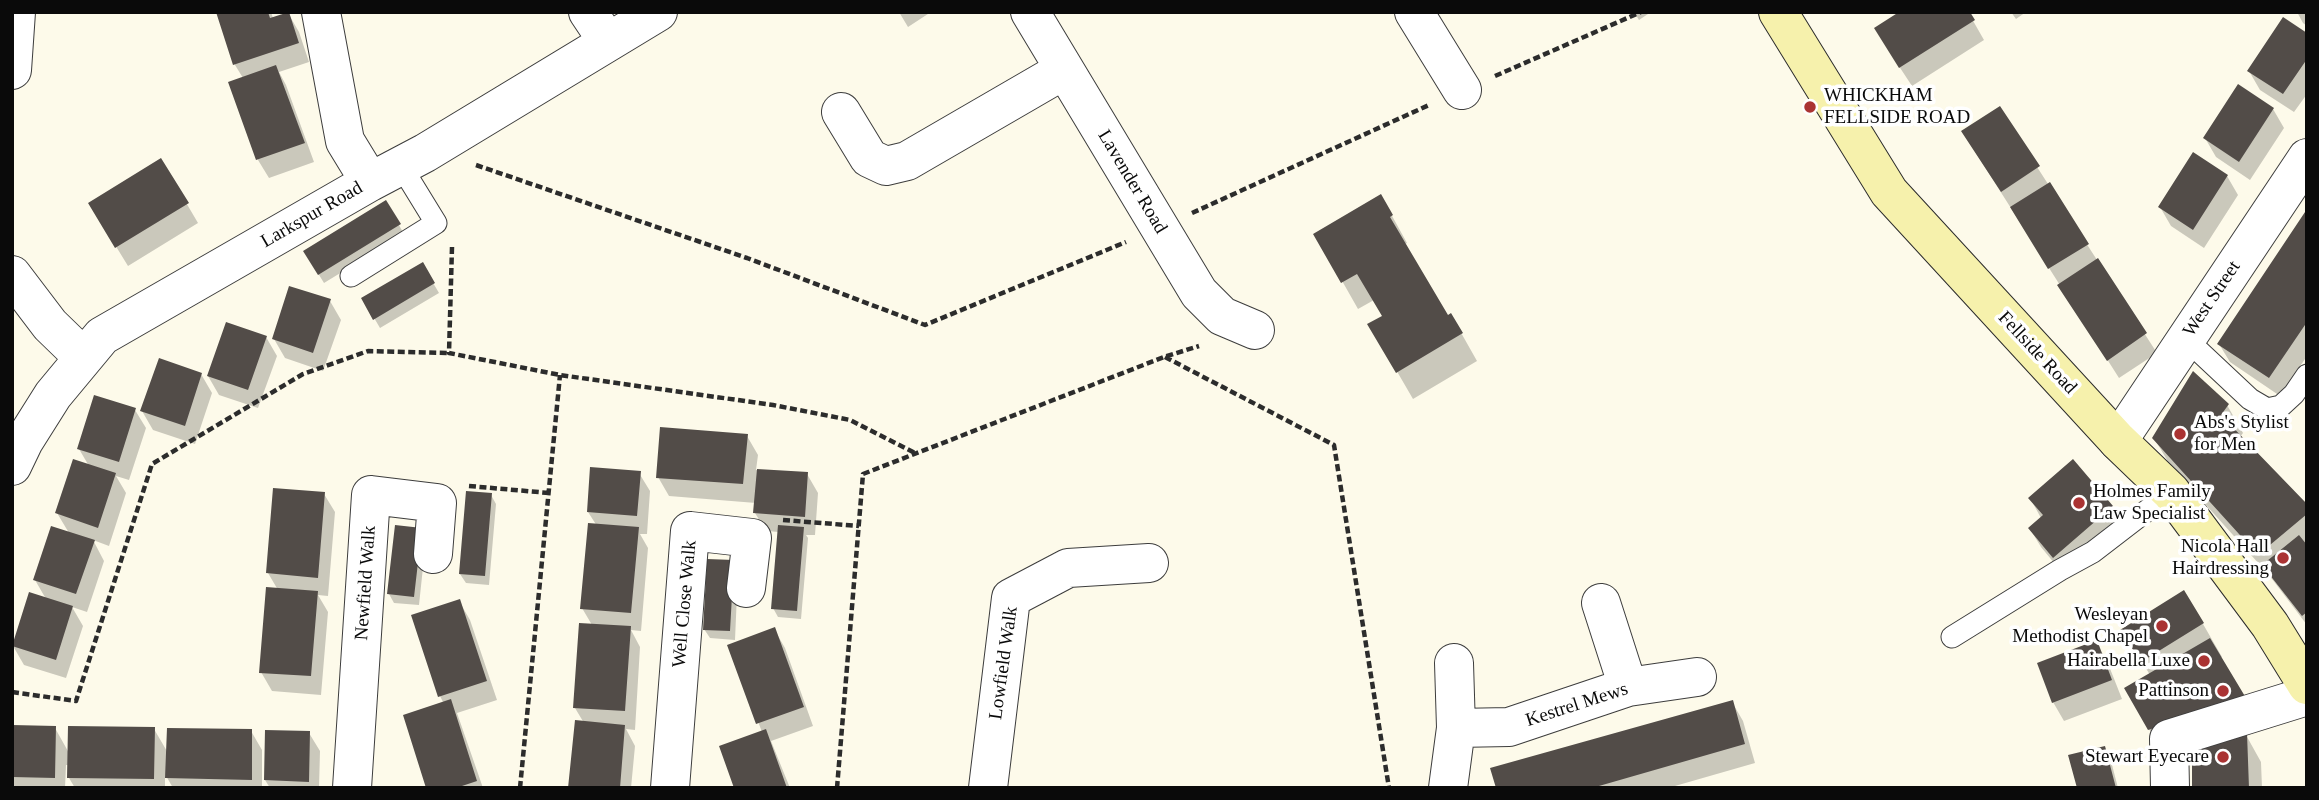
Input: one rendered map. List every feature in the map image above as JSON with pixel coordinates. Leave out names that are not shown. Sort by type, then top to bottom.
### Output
[{"type":"street","points":[[12,70],[16,12]]},
{"type":"street","points":[[321,12],[345,141],[385,174]]},
{"type":"street","name":"Larkspur Road","points":[[12,466],[38,418],[102,336],[447,140],[598,27],[658,12]]},
{"type":"street","name":"Lavender Road","points":[[1030,12],[1199,293],[1238,323]]},
{"type":"street","points":[[1414,12],[1462,90]]},
{"type":"street","name":"Fellside Road","points":[[1785,15],[1889,192],[2118,441],[2171,492],[2270,625],[2307,685]]},
{"type":"street","points":[[841,113],[869,158],[887,166],[907,161],[1064,70]]},
{"type":"street","name":"West Street","points":[[2118,441],[2307,158]]},
{"type":"street","points":[[12,275],[50,325],[83,357]]},
{"type":"street","name":"Newfield Walk","points":[[352,788],[371,495],[437,503]]},
{"type":"street","points":[[433,554],[437,503]]},
{"type":"street","name":"Well Close Walk","points":[[670,788],[690,531],[752,538]]},
{"type":"street","points":[[746,588],[752,538]]},
{"type":"street","name":"Lowfield Walk","points":[[988,788],[1011,598],[1068,568],[1149,563]]},
{"type":"street","points":[[1601,603],[1628,687]]},
{"type":"street","points":[[1448,788],[1456,728],[1454,663]]},
{"type":"street","name":"Kestrel Mews","points":[[1456,728],[1509,727],[1628,687],[1697,677]]},
{"type":"street","points":[[2170,788],[2169,739],[2307,696]]},
{"type":"lane","points":[[352,276],[436,223],[385,174]]},
{"type":"lane","points":[[2186,339],[2250,400],[2267,409],[2281,406],[2294,394],[2307,375]]},
{"type":"lane","points":[[1952,637],[2093,552],[2171,492]]},
{"type":"path","points":[[447,140],[463,161],[747,258],[925,325],[1161,228],[1462,90],[1641,12]]},
{"type":"path","points":[[436,223],[453,227],[449,354]]},
{"type":"path","points":[[837,788],[863,474],[1164,356],[1205,344],[1238,323]]},
{"type":"path","points":[[12,692],[76,701],[152,464],[303,374],[369,351],[449,354],[560,375],[772,405],[850,420],[916,453]]},
{"type":"path","points":[[1164,356],[1334,445],[1389,788]]},
{"type":"path","points":[[520,788],[560,375]]},
{"type":"path","points":[[437,503],[461,485],[549,493]]},
{"type":"path","points":[[752,538],[750,517],[859,527]]},
{"type":"building","points":[[216,12],[268,12],[270,18],[289,12],[299,43],[233,65]]},
{"type":"building","points":[[1899,12],[1970,12],[1975,20],[1899,68],[1874,28]]},
{"type":"building","points":[[2283,17],[2307,33],[2307,59],[2283,94],[2247,71]]},
{"type":"building","points":[[276,65],[305,143],[256,160],[228,82]]},
{"type":"building","points":[[2238,84],[2274,108],[2239,162],[2203,138]]},
{"type":"building","points":[[2000,106],[2040,166],[2001,192],[1961,131]]},
{"type":"building","points":[[2193,152],[2228,175],[2193,230],[2158,207]]},
{"type":"building","points":[[161,158],[189,203],[115,248],[88,203]]},
{"type":"building","points":[[2050,182],[2089,244],[2048,269],[2010,207]]},
{"type":"building","points":[[1381,194],[1393,215],[1390,217],[1448,315],[1451,313],[1463,333],[1396,373],[1367,324],[1382,316],[1357,274],[1341,283],[1313,234]]},
{"type":"building","points":[[386,200],[401,224],[318,275],[303,251]]},
{"type":"building","points":[[2307,209],[2307,322],[2269,378],[2217,344]]},
{"type":"building","points":[[2098,258],[2147,333],[2107,361],[2057,285]]},
{"type":"building","points":[[423,262],[435,283],[373,320],[361,298]]},
{"type":"building","points":[[289,286],[331,299],[313,353],[272,339]]},
{"type":"building","points":[[226,322],[267,336],[248,390],[207,376]]},
{"type":"building","points":[[159,358],[202,373],[185,426],[140,411]]},
{"type":"building","points":[[2193,371],[2229,404],[2221,415],[2307,504],[2307,514],[2258,555],[2152,438]]},
{"type":"building","points":[[94,395],[136,408],[119,462],[77,449]]},
{"type":"building","points":[[660,427],[748,434],[743,484],[656,478]]},
{"type":"building","points":[[73,459],[116,473],[98,528],[55,513]]},
{"type":"building","points":[[2073,459],[2113,506],[2053,558],[2028,528],[2043,515],[2028,498]]},
{"type":"building","points":[[590,467],[641,471],[637,516],[587,512]]},
{"type":"building","points":[[757,469],[808,472],[805,517],[753,513]]},
{"type":"building","points":[[273,488],[325,492],[318,578],[266,573]]},
{"type":"building","points":[[466,491],[492,493],[485,576],[459,574]]},
{"type":"building","points":[[588,523],[639,527],[631,613],[580,609]]},
{"type":"building","points":[[395,525],[422,528],[414,597],[387,594]]},
{"type":"building","points":[[778,525],[804,527],[797,611],[771,609]]},
{"type":"building","points":[[51,526],[95,540],[76,594],[33,580]]},
{"type":"building","points":[[2299,535],[2307,545],[2307,612],[2302,616],[2262,565]]},
{"type":"building","points":[[707,559],[734,560],[730,631],[703,630]]},
{"type":"building","points":[[266,587],[318,591],[311,676],[259,673]]},
{"type":"building","name":"Wesleyan Methodist Chapel","points":[[2184,590],[2204,623],[2141,662],[2120,630]]},
{"type":"building","points":[[29,592],[73,606],[56,660],[12,646]]},
{"type":"building","points":[[460,599],[487,681],[438,697],[411,615]]},
{"type":"building","points":[[579,623],[631,626],[625,711],[573,708]]},
{"type":"building","points":[[775,627],[804,707],[756,724],[727,645]]},
{"type":"building","points":[[2210,638],[2246,698],[2148,730],[2124,688]]},
{"type":"building","points":[[2097,640],[2112,680],[2052,703],[2037,663]]},
{"type":"building","points":[[451,699],[477,781],[456,788],[426,788],[403,715]]},
{"type":"building","points":[[1733,700],[1745,744],[1592,788],[1496,788],[1490,768]]},
{"type":"building","points":[[575,720],[625,725],[620,788],[568,788]]},
{"type":"building","points":[[12,725],[56,726],[55,778],[12,777]]},
{"type":"building","points":[[68,726],[155,727],[154,779],[67,778]]},
{"type":"building","points":[[167,728],[252,729],[252,780],[165,778]]},
{"type":"building","points":[[766,729],[787,788],[734,788],[719,746]]},
{"type":"building","points":[[265,730],[310,731],[309,782],[264,780]]},
{"type":"building","points":[[2247,733],[2249,788],[2192,788],[2192,749]]},
{"type":"building","points":[[2105,746],[2116,788],[2077,788],[2068,755]]},
{"type":"place","name":"WHICKHAM FELLSIDE ROAD","points":[[1810,107]]},
{"type":"place","name":"Abs's Stylist for Men","points":[[2180,434]]},
{"type":"place","name":"Holmes Family Law Specialist","points":[[2079,503]]},
{"type":"place","name":"Nicola Hall Hairdressing","points":[[2283,558]]},
{"type":"place","name":"Wesleyan Methodist Chapel","points":[[2162,626]]},
{"type":"place","name":"Hairabella Luxe","points":[[2204,661]]},
{"type":"place","name":"Pattinson","points":[[2223,691]]},
{"type":"place","name":"Stewart Eyecare","points":[[2223,757]]}]
